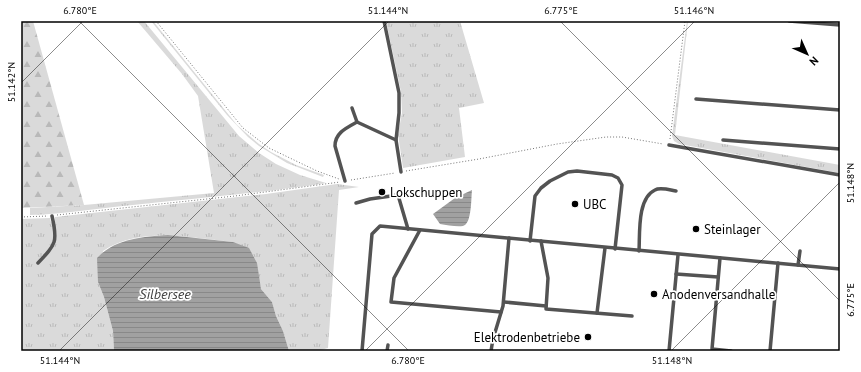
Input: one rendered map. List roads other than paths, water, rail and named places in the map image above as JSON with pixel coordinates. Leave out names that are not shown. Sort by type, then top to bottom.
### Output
[{"type":"lane","points":[[384,21],[399,93],[399,113],[396,140],[401,172]]},
{"type":"lane","points":[[789,21],[840,25]]},
{"type":"lane","points":[[696,99],[840,110]]},
{"type":"lane","points":[[352,108],[357,122],[396,140]]},
{"type":"lane","points":[[345,182],[335,141],[338,134],[357,122]]},
{"type":"lane","points":[[723,140],[840,149]]},
{"type":"lane","points":[[669,145],[840,175]]},
{"type":"lane","points":[[530,241],[535,196],[544,185],[557,177],[573,172],[609,174],[618,178],[622,185],[615,249]]},
{"type":"lane","points":[[639,251],[641,209],[647,197],[656,189],[676,191]]},
{"type":"lane","points":[[356,203],[370,199],[398,195],[408,229]]},
{"type":"lane","points":[[38,263],[51,248],[56,239],[52,216]]},
{"type":"lane","points":[[362,351],[372,234],[380,226],[840,270]]},
{"type":"lane","points":[[420,230],[394,278],[391,302],[501,312]]},
{"type":"lane","points":[[491,351],[504,302],[509,238]]},
{"type":"lane","points":[[541,241],[548,278],[546,306]]},
{"type":"lane","points":[[597,313],[605,248]]},
{"type":"lane","points":[[798,265],[800,251]]},
{"type":"lane","points":[[669,351],[678,255]]},
{"type":"lane","points":[[720,258],[712,349],[731,351]]},
{"type":"lane","points":[[770,351],[778,263]]},
{"type":"lane","points":[[676,274],[718,277]]},
{"type":"lane","points":[[504,302],[546,306],[546,309],[632,316]]},
{"type":"lane","points":[[387,351],[388,346]]},
{"type":"water","points":[[472,190],[470,216],[466,224],[463,226],[457,226],[440,224],[433,214],[455,198]]},
{"type":"water","name":"Silbersee","points":[[168,235],[233,242],[249,248],[257,263],[261,289],[272,302],[289,351],[114,351],[113,331],[104,297],[98,282],[97,258],[104,251],[121,242]]},
{"type":"place","name":"Lokschuppen","points":[[382,192]]},
{"type":"place","name":"UBC","points":[[575,204]]},
{"type":"place","name":"Steinlager","points":[[696,229]]},
{"type":"place","name":"Anodenversandhalle","points":[[654,294]]},
{"type":"place","name":"Elektrodenbetriebe","points":[[588,337]]}]
